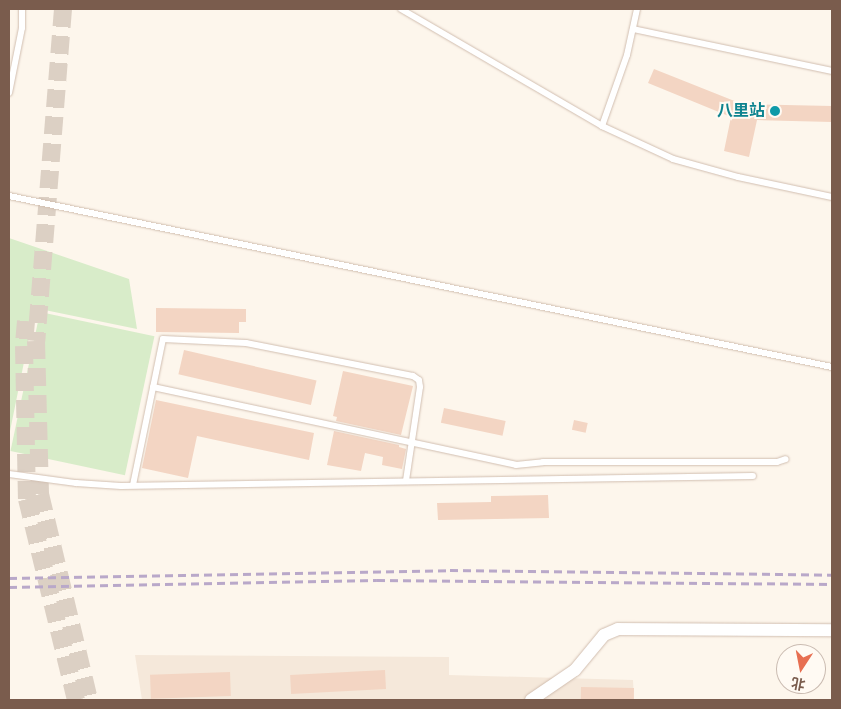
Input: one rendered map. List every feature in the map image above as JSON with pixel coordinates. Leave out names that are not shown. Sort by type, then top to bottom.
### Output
[{"type":"street","points":[[531,700],[575,670],[604,635],[618,629],[832,630]]},
{"type":"lane","points":[[9,93],[22,28],[22,9]]},
{"type":"lane","points":[[401,9],[602,126],[673,159],[738,177],[832,196]]},
{"type":"lane","points":[[602,126],[627,55],[637,9]]},
{"type":"lane","points":[[633,29],[832,71]]},
{"type":"lane","points":[[9,196],[832,368]]},
{"type":"lane","points":[[133,485],[163,339],[246,343],[413,376],[419,380],[420,387],[406,481]]},
{"type":"lane","points":[[153,387],[411,444],[516,465],[543,462],[776,462],[786,459]]},
{"type":"lane","points":[[516,465],[516,480]]},
{"type":"lane","points":[[9,474],[76,483],[133,485],[753,476]]},
{"type":"shaded area","points":[[135,655],[449,657],[449,675],[633,680],[634,700],[142,700]]},
{"type":"green space","points":[[9,238],[129,279],[137,329],[35,308],[9,436]]},
{"type":"green space","points":[[40,312],[154,336],[125,475],[10,451]]},
{"type":"building","name":"八里站","points":[[654,69],[742,104],[832,106],[832,122],[757,120],[749,157],[724,151],[731,117],[648,83]]},
{"type":"building","points":[[156,308],[246,309],[246,322],[239,322],[239,333],[156,332]]},
{"type":"building","points":[[184,350],[317,381],[311,405],[178,374]]},
{"type":"building","points":[[343,371],[413,386],[401,435],[336,421],[337,417],[333,416]]},
{"type":"building","points":[[156,400],[314,433],[309,460],[197,436],[188,478],[142,468]]},
{"type":"building","points":[[444,408],[506,421],[503,436],[441,423]]},
{"type":"building","points":[[574,420],[588,423],[586,433],[572,430]]},
{"type":"building","points":[[334,431],[399,445],[399,447],[406,449],[402,469],[382,465],[383,457],[365,453],[361,471],[327,465]]},
{"type":"building","points":[[548,495],[549,518],[438,520],[437,503],[491,502],[491,496]]},
{"type":"building","points":[[385,670],[386,689],[291,694],[290,675]]},
{"type":"building","points":[[230,672],[231,696],[151,699],[150,675]]},
{"type":"building","points":[[581,687],[634,688],[634,700],[581,700]]},
{"type":"tunnel","points":[[63,9],[36,341],[40,494],[89,700]]},
{"type":"tunnel","points":[[26,321],[24,346],[27,499],[76,700]]},
{"type":"railway","points":[[9,578],[450,570],[832,575]]},
{"type":"railway","points":[[9,587],[377,580],[832,584]]},
{"type":"place","name":"八里站","points":[[775,111]]}]
